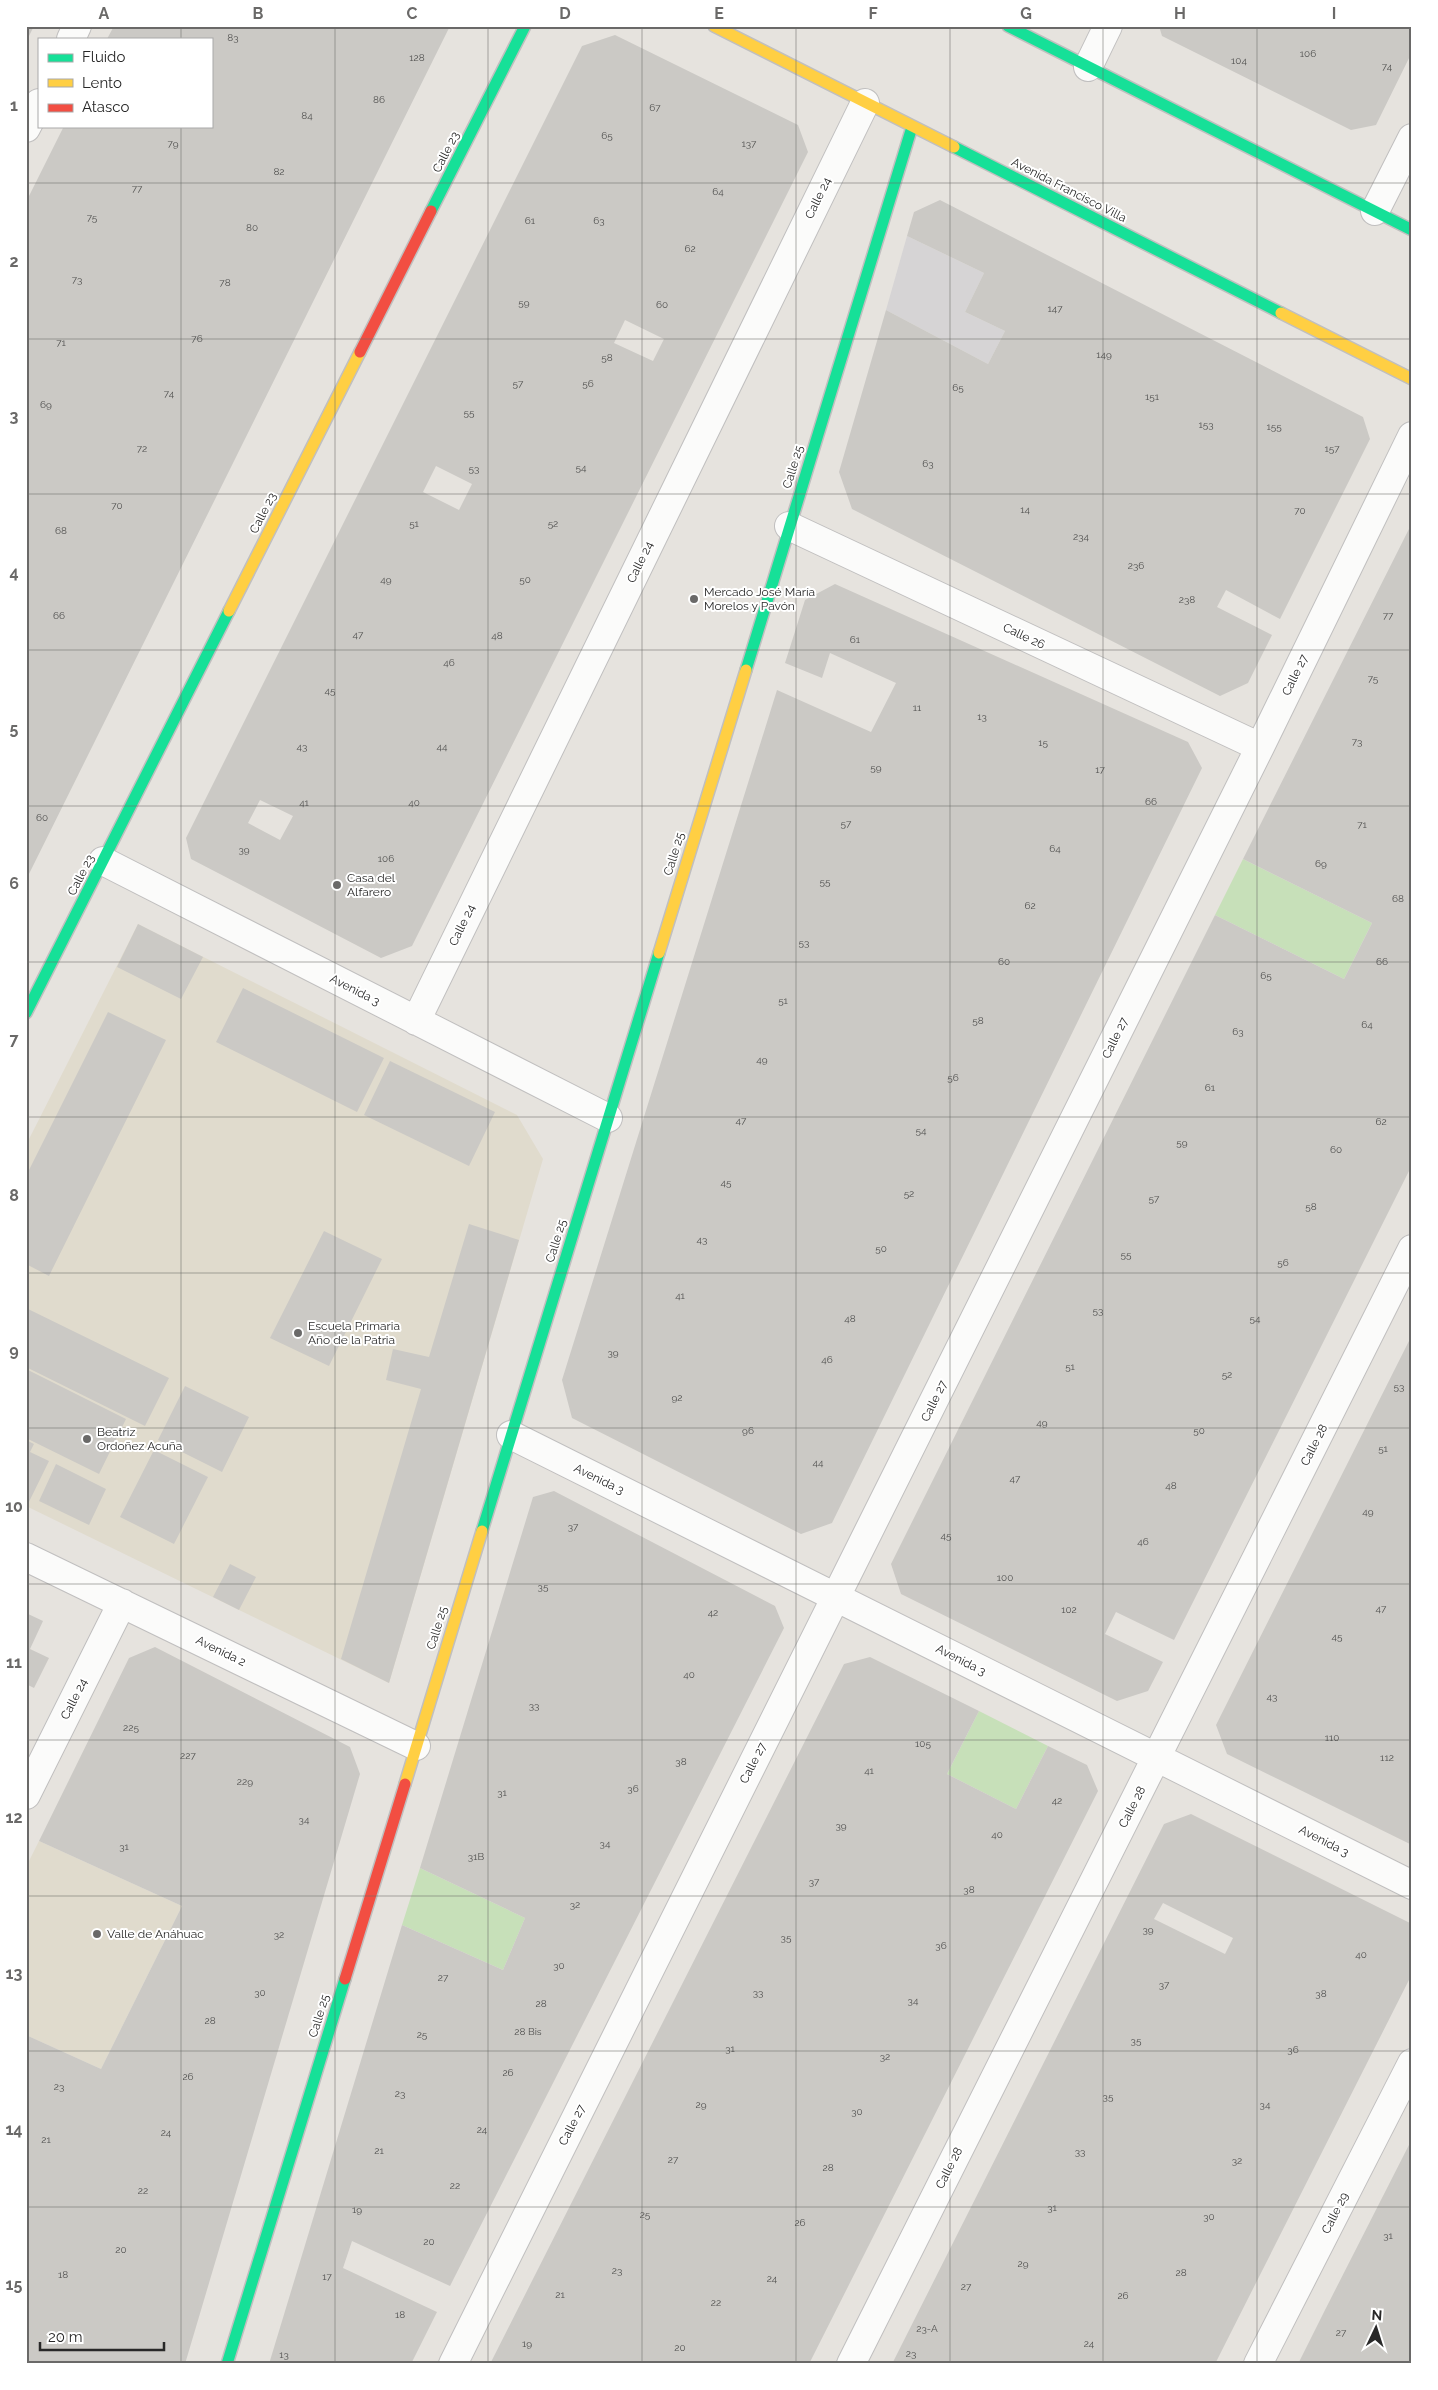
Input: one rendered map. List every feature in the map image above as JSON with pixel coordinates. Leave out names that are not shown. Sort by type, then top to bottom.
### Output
[{"type":"street","points":[[71,38],[77,26]]},
{"type":"street","name":"Calle 23","points":[[26,1013],[525,26]]},
{"type":"street","name":"Avenida Francisco Villa","points":[[714,26],[1412,379]]},
{"type":"street","points":[[1008,26],[1412,230]]},
{"type":"street","points":[[1088,67],[1108,26]]},
{"type":"street","name":"Calle 24","points":[[416,1021],[865,103]]},
{"type":"street","points":[[26,128],[38,105]]},
{"type":"street","name":"Calle 25","points":[[227,2364],[912,126]]},
{"type":"street","points":[[1375,211],[1412,138]]},
{"type":"street","name":"Calle 27","points":[[453,2364],[1260,747],[1412,436]]},
{"type":"street","name":"Calle 26","points":[[789,526],[1260,747]]},
{"type":"street","name":"Avenida 3","points":[[103,861],[608,1118]]},
{"type":"street","name":"Calle 28","points":[[850,2364],[1412,1249]]},
{"type":"street","name":"Avenida 3","points":[[511,1436],[1412,1885]]},
{"type":"street","name":"Avenida 2","points":[[26,1557],[416,1746]]},
{"type":"street","name":"Calle 24","points":[[26,1795],[122,1604]]},
{"type":"street","name":"Calle 29","points":[[1258,2364],[1412,2063]]},
{"type":"shaded area","points":[[907,236],[984,273],[965,312],[1005,331],[988,364],[886,310]]},
{"type":"shaded area","name":"Escuela Primaria Año de la Patria","points":[[138,924],[517,1115],[543,1159],[389,1683],[26,1506],[26,1145]]},
{"type":"shaded area","name":"Valle de Anáhuac","points":[[39,1841],[182,1906],[101,2069],[26,2035],[26,1867]]},
{"type":"green space","points":[[1243,859],[1372,923],[1344,979],[1215,915]]},
{"type":"green space","points":[[979,1711],[1048,1746],[1016,1809],[947,1774]]},
{"type":"green space","points":[[420,1868],[525,1918],[503,1970],[402,1925]]},
{"type":"building","points":[[26,26],[34,26],[26,42]]},
{"type":"building","points":[[114,26],[450,26],[26,880],[26,202],[63,128],[212,128],[212,38],[108,38]]},
{"type":"building","points":[[1159,26],[1412,26],[1412,52],[1376,125],[1351,130],[1162,36]]},
{"type":"building","points":[[615,35],[798,125],[808,152],[412,946],[381,958],[191,859],[186,838],[582,46]],"holes":[[[625,320],[664,339],[653,361],[614,343]],[[436,466],[472,484],[459,510],[423,492]],[[260,800],[293,816],[280,840],[248,823]]]},
{"type":"building","points":[[940,200],[1363,417],[1370,439],[1280,619],[1226,590],[1217,607],[1272,635],[1248,683],[1220,696],[852,509],[839,472],[886,310],[988,364],[1005,331],[965,312],[984,273],[907,236],[914,212]]},
{"type":"building","points":[[1412,523],[1412,1165],[1174,1640],[1116,1612],[1105,1634],[1163,1662],[1148,1691],[1117,1701],[901,1594],[891,1564],[1215,915],[1344,979],[1372,923],[1243,859]]},
{"type":"building","points":[[835,584],[1188,742],[1202,768],[832,1523],[801,1534],[572,1418],[562,1380],[777,690],[871,732],[896,683],[830,653],[822,678],[785,663],[805,600]]},
{"type":"building","points":[[138,924],[203,957],[181,999],[117,967]]},
{"type":"building","points":[[243,988],[384,1058],[357,1112],[216,1042]]},
{"type":"building","points":[[108,1012],[166,1040],[49,1276],[26,1264],[26,1176]]},
{"type":"building","points":[[390,1061],[495,1112],[469,1166],[364,1115]]},
{"type":"building","points":[[469,1224],[519,1240],[389,1683],[341,1659],[421,1389],[386,1380],[393,1349],[429,1357]]},
{"type":"building","points":[[324,1231],[382,1259],[329,1366],[270,1338]]},
{"type":"building","points":[[26,1308],[169,1378],[145,1426],[26,1367]]},
{"type":"building","points":[[1412,1335],[1412,1845],[1227,1754],[1216,1725]]},
{"type":"building","points":[[26,1369],[126,1419],[99,1474],[26,1438]]},
{"type":"building","points":[[185,1386],[249,1417],[222,1472],[158,1440]]},
{"type":"building","points":[[26,1440],[34,1444],[30,1452],[49,1461],[26,1508]]},
{"type":"building","points":[[154,1450],[208,1477],[174,1544],[120,1517]]},
{"type":"building","points":[[56,1464],[106,1489],[89,1525],[39,1501]]},
{"type":"building","points":[[554,1491],[775,1606],[784,1628],[450,2286],[352,2241],[343,2268],[437,2312],[411,2364],[269,2364],[402,1925],[503,1970],[525,1918],[420,1868],[533,1497]]},
{"type":"building","points":[[230,1564],[256,1577],[239,1610],[213,1597]]},
{"type":"building","points":[[26,1613],[43,1621],[30,1649],[49,1658],[34,1688],[26,1684]]},
{"type":"building","points":[[155,1647],[350,1747],[360,1774],[185,2364],[26,2364],[26,2035],[101,2069],[182,1906],[39,1841],[129,1658]]},
{"type":"building","points":[[870,1657],[979,1711],[947,1774],[1016,1809],[1048,1746],[1087,1765],[1098,1791],[809,2364],[490,2364],[844,1664]]},
{"type":"building","points":[[1191,1814],[1412,1924],[1412,1974],[1215,2364],[892,2364],[1164,1824]],"holes":[[[1163,1903],[1233,1938],[1225,1954],[1154,1919]]]},
{"type":"building","points":[[1412,2139],[1412,2364],[1298,2364],[1325,2310]]},
{"type":"traffic: fast","points":[[431,211],[525,26]]},
{"type":"traffic: fast","points":[[1008,26],[1412,230]]},
{"type":"traffic: fast","points":[[746,670],[912,127]]},
{"type":"traffic: fast","points":[[954,147],[1281,313]]},
{"type":"traffic: fast","points":[[26,1013],[229,611]]},
{"type":"traffic: fast","points":[[482,1531],[659,953]]},
{"type":"traffic: fast","points":[[227,2364],[345,1979]]},
{"type":"traffic: slow","points":[[714,26],[954,147]]},
{"type":"traffic: slow","points":[[1281,313],[1412,379]]},
{"type":"traffic: slow","points":[[229,611],[360,352]]},
{"type":"traffic: slow","points":[[659,953],[746,670]]},
{"type":"traffic: slow","points":[[405,1784],[482,1531]]},
{"type":"traffic: jam","points":[[360,352],[431,211]]},
{"type":"traffic: jam","points":[[345,1979],[405,1784]]},
{"type":"place","name":"Mercado José María Morelos y Pavón","points":[[694,599]]},
{"type":"place","name":"Casa del Alfarero","points":[[337,885]]},
{"type":"place","name":"Escuela Primaria Año de la Patria","points":[[298,1333]]},
{"type":"place","name":"Beatriz Ordoñez Acuña","points":[[87,1439]]},
{"type":"place","name":"Valle de Anáhuac","points":[[97,1934]]}]
